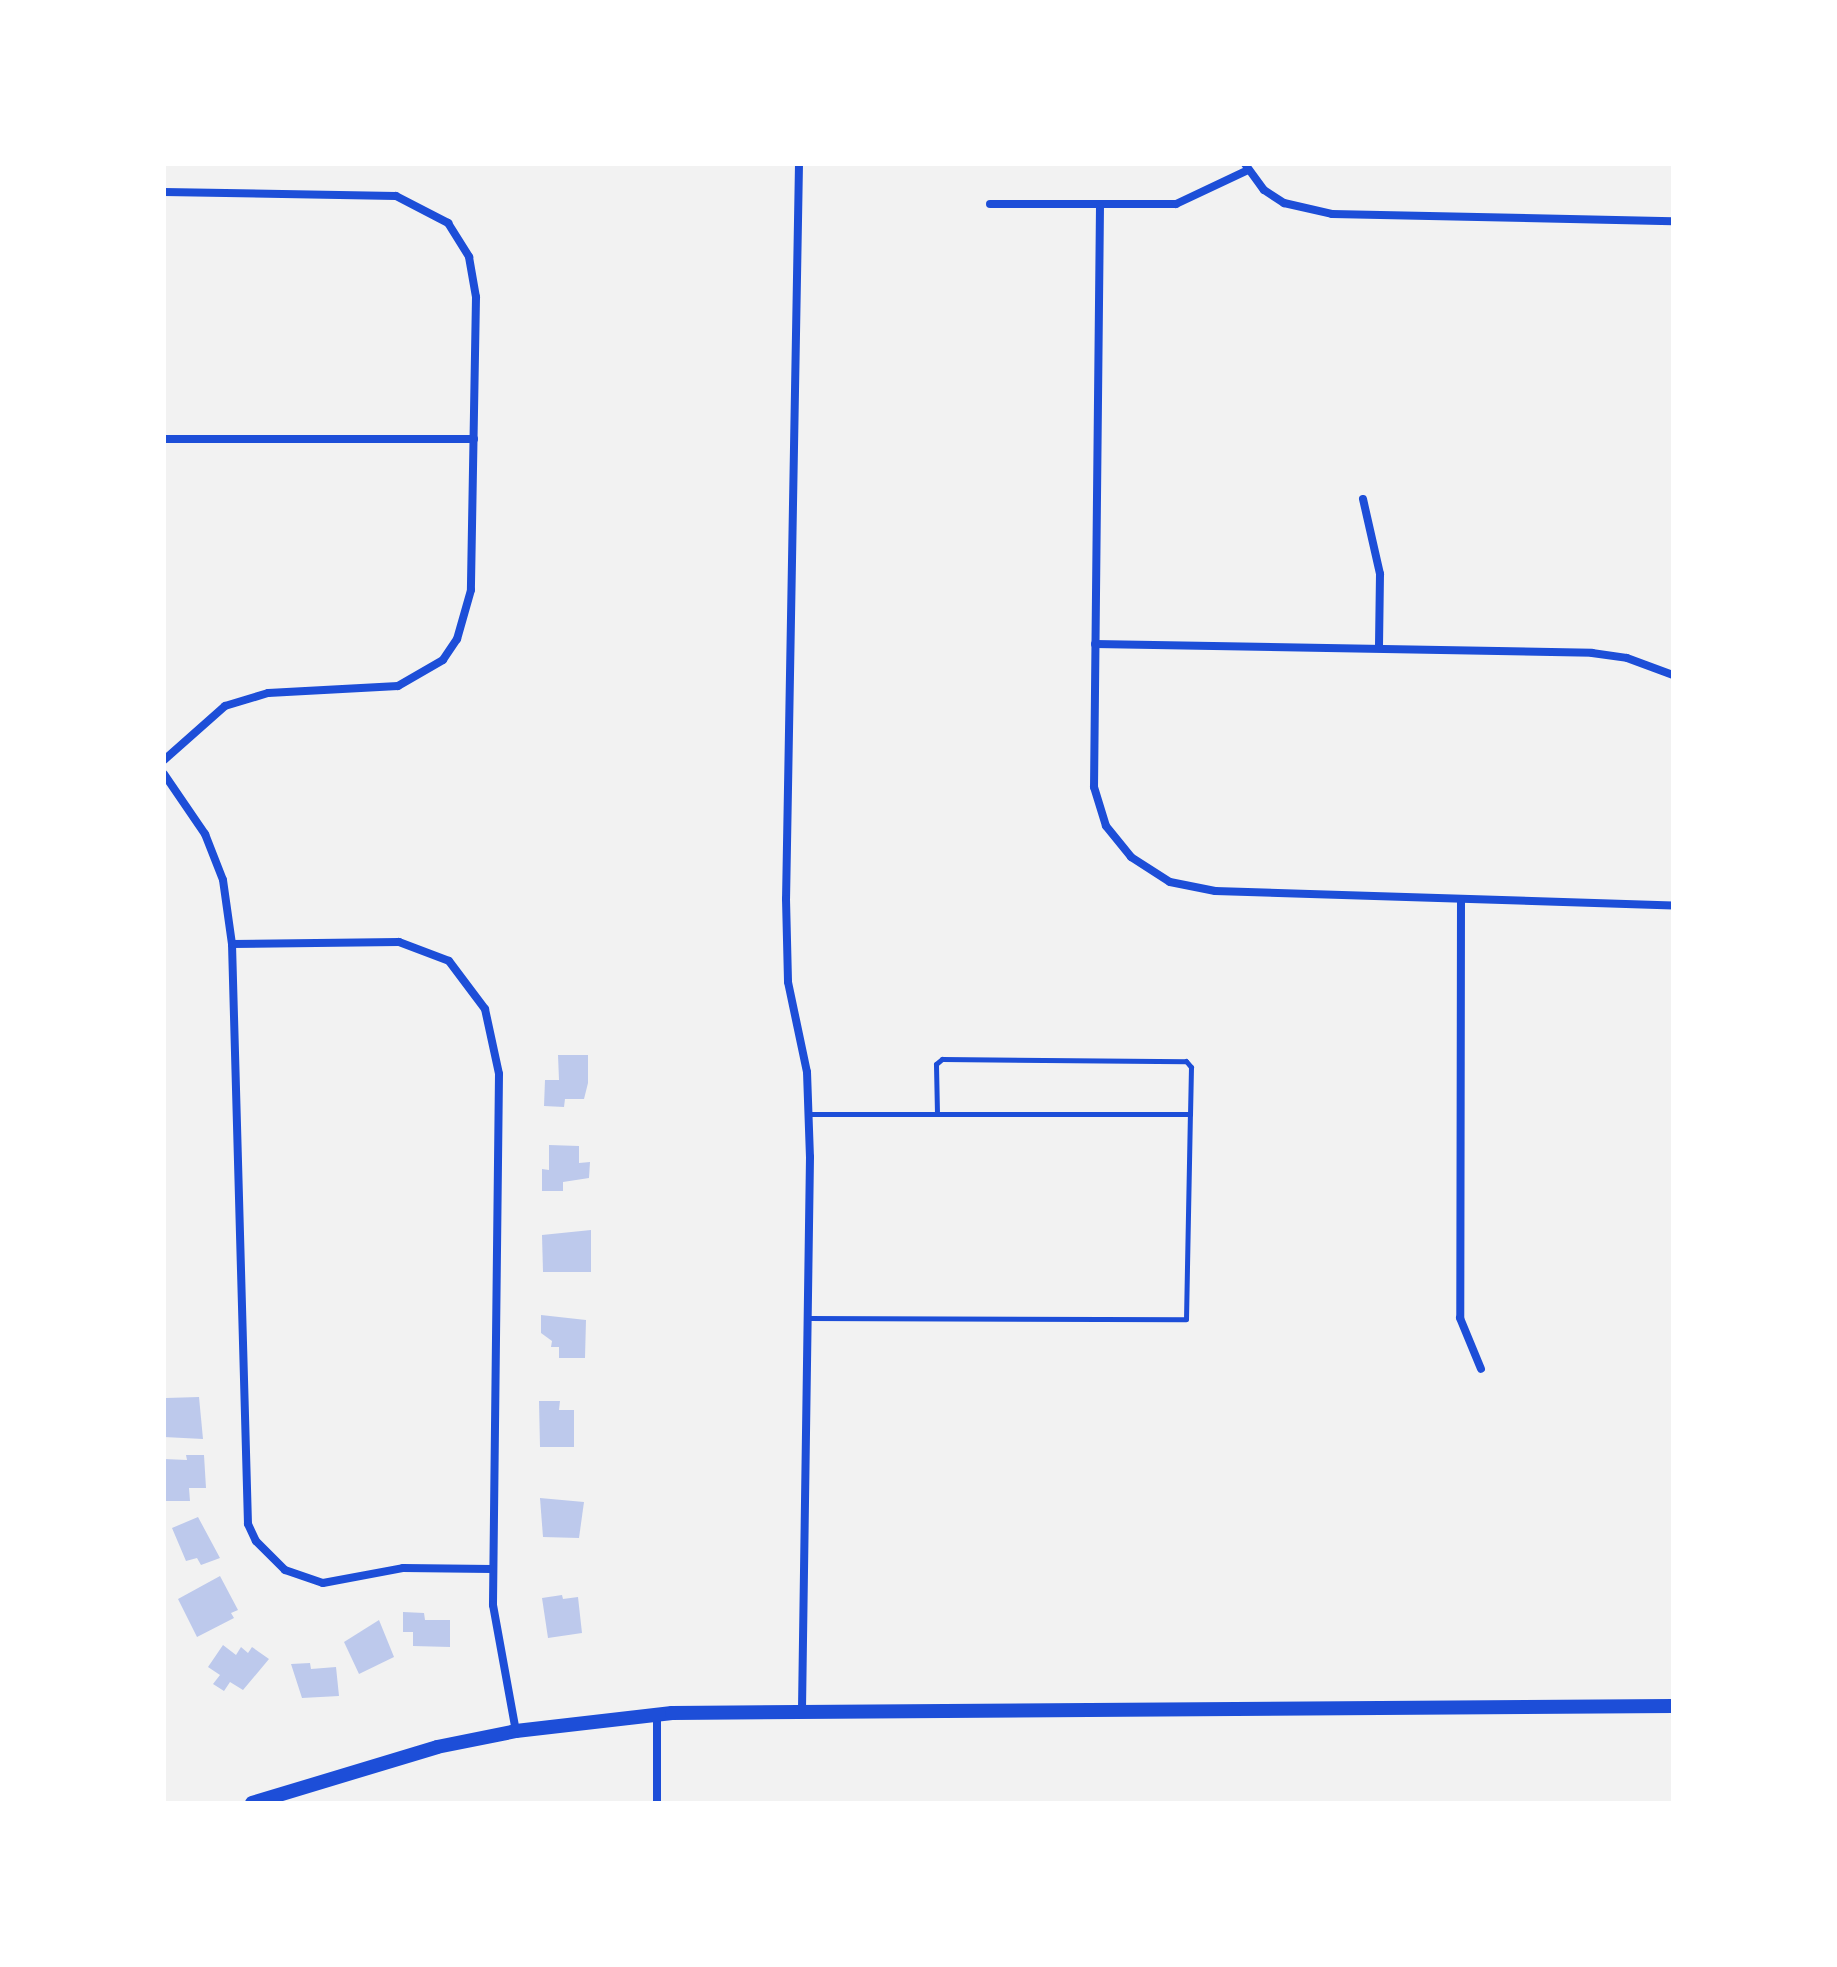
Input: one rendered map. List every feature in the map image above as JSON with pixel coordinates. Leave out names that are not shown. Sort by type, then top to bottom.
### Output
[{"type":"main road","points":[[252,1803],[437,1747],[516,1731],[657,1714],[802,1708],[1673,1706]]},
{"type":"street","points":[[799,164],[786,899],[791,1008],[807,1072],[809,1114],[802,1708]]},
{"type":"street","points":[[990,204],[1176,204],[1246,167],[1284,203],[1332,214],[1673,221]]},
{"type":"street","points":[[164,192],[370,192],[424,206],[448,223],[461,241],[474,278],[471,590],[467,617],[443,660],[410,681],[374,691],[245,698],[205,719],[164,760]]},
{"type":"street","points":[[1100,206],[1094,787],[1106,826],[1131,857],[1170,882],[1215,891],[1673,905]]},
{"type":"street","points":[[164,439],[474,439]]},
{"type":"street","points":[[1363,499],[1380,574],[1379,648]]},
{"type":"street","points":[[1095,644],[1592,653],[1627,658],[1673,675]]},
{"type":"street","points":[[164,774],[209,845],[223,880],[232,944],[248,1524],[256,1541],[285,1570],[323,1583],[403,1568],[492,1569]]},
{"type":"street","points":[[1461,900],[1460,1318],[1481,1369]]},
{"type":"street","points":[[232,944],[399,942],[449,961],[485,1009],[499,1074],[492,1569],[496,1637],[516,1731]]},
{"type":"street","points":[[657,1714],[657,1803]]},
{"type":"lane","points":[[807,1318],[1186,1319],[1191,1067],[1186,1061],[942,1059],[936,1064],[937,1113]]},
{"type":"lane","points":[[809,1114],[1190,1114]]},
{"type":"building","points":[[558,1055],[588,1055],[588,1083],[584,1099],[565,1099],[564,1107],[544,1106],[545,1080],[559,1080]]},
{"type":"building","points":[[549,1145],[579,1146],[579,1163],[590,1162],[589,1178],[563,1182],[563,1191],[542,1191],[542,1169],[549,1170]]},
{"type":"building","points":[[591,1230],[591,1272],[543,1272],[542,1235]]},
{"type":"building","points":[[541,1315],[586,1320],[585,1358],[559,1358],[559,1347],[551,1347],[552,1341],[541,1333]]},
{"type":"building","points":[[199,1397],[203,1439],[164,1437],[166,1398]]},
{"type":"building","points":[[539,1401],[560,1401],[559,1410],[574,1410],[574,1447],[540,1447]]},
{"type":"building","points":[[186,1455],[204,1455],[206,1488],[189,1488],[190,1501],[165,1501],[164,1459],[187,1460]]},
{"type":"building","points":[[540,1498],[584,1502],[579,1538],[543,1537]]},
{"type":"building","points":[[198,1517],[220,1558],[201,1565],[197,1558],[186,1561],[172,1528]]},
{"type":"building","points":[[220,1576],[238,1610],[231,1613],[234,1618],[197,1637],[178,1599]]},
{"type":"building","points":[[562,1595],[563,1599],[578,1597],[582,1633],[548,1638],[542,1598]]},
{"type":"building","points":[[403,1612],[424,1613],[425,1620],[450,1620],[450,1647],[413,1646],[413,1632],[403,1632]]},
{"type":"building","points":[[379,1620],[394,1657],[359,1674],[344,1642]]},
{"type":"building","points":[[223,1645],[236,1655],[241,1647],[248,1653],[252,1647],[269,1659],[243,1690],[230,1682],[224,1691],[213,1684],[220,1675],[208,1667]]},
{"type":"building","points":[[310,1663],[311,1669],[336,1667],[339,1696],[302,1698],[291,1664]]}]
